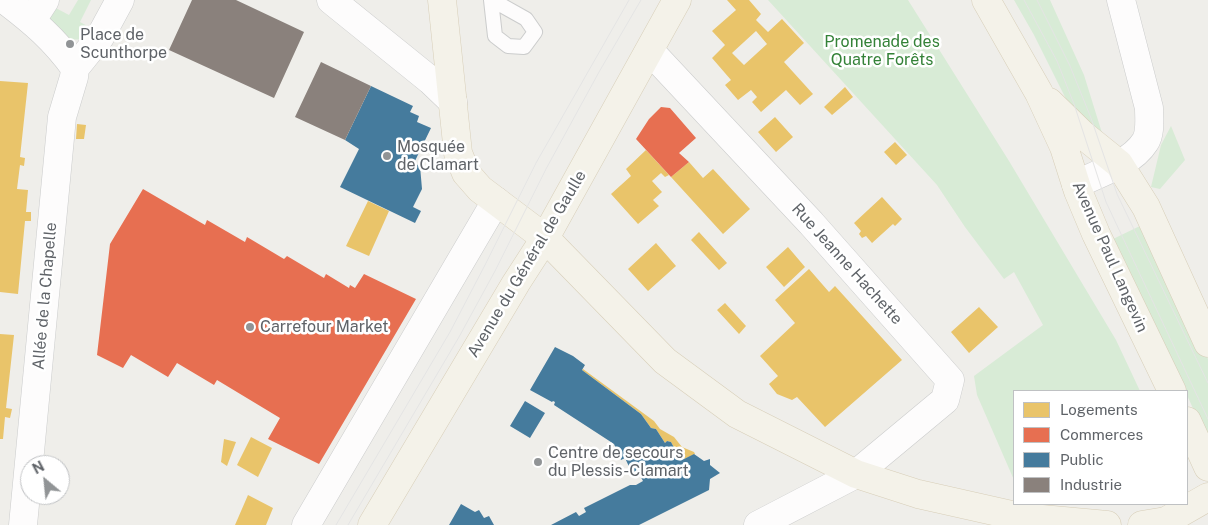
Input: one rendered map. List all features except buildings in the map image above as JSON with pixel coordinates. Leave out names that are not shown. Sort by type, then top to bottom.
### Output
[{"type":"main road","points":[[442,0],[458,153],[466,173],[480,190],[545,238],[665,361],[737,414],[856,474],[918,494],[1020,517],[1107,525]]},
{"type":"main road","name":"Avenue du Général de Gaulle","points":[[372,525],[516,283],[545,238],[678,0]]},
{"type":"main road","name":"Avenue Paul Langevin","points":[[986,0],[1039,93],[1064,147],[1076,184],[1096,234],[1172,390]]},
{"type":"main road","name":"Avenue Paul Langevin","points":[[1039,93],[1083,135],[1119,164],[1146,207],[1208,343]]},
{"type":"main road","points":[[1188,423],[1208,467]]},
{"type":"main road","points":[[1142,525],[1166,521],[1208,497]]},
{"type":"street","points":[[5,0],[38,10],[75,68],[100,38],[120,0]]},
{"type":"street","points":[[331,0],[430,80],[453,102]]},
{"type":"street","points":[[1076,184],[1132,157],[1146,142],[1150,126],[1149,108],[1120,0]]},
{"type":"street","name":"Rue Jeanne Hachette","points":[[650,50],[811,223],[950,380],[944,400],[856,474]]},
{"type":"street","name":"Allée de la Chapelle","points":[[23,525],[62,117],[75,68]]},
{"type":"street","points":[[306,525],[496,201]]},
{"type":"street","points":[[758,525],[856,474]]},
{"type":"green space","points":[[78,0],[91,0],[80,22],[91,28],[83,38],[78,40],[63,34],[49,17],[52,6],[69,15]]},
{"type":"green space","name":"Promenade des Quatre Forêts","points":[[768,0],[908,0],[1009,161],[1116,340],[1140,390],[1013,390],[1013,478],[977,395],[974,376],[1043,325],[1014,272],[1004,279],[965,227],[937,185]]},
{"type":"green space","points":[[1014,0],[1050,0],[1084,75],[1102,133],[1068,103]]},
{"type":"green space","points":[[1171,126],[1185,160],[1160,189],[1151,187],[1161,145]]},
{"type":"green space","points":[[1142,225],[1165,266],[1208,359],[1208,442],[1188,397],[1188,390],[1185,390],[1113,239]]},
{"type":"tram line","points":[[336,525],[450,332],[536,163],[629,0]]},
{"type":"tram line","points":[[348,525],[459,337],[495,271],[546,169],[641,0]]},
{"type":"tram line","points":[[1024,0],[1057,61],[1074,104],[1106,202],[1208,419]]},
{"type":"tram line","points":[[1037,0],[1070,66],[1091,118],[1117,194],[1208,383]]},
{"type":"place","name":"Place de Scunthorpe","points":[[70,44]]},
{"type":"place","name":"Mosquée de Clamart","points":[[387,156]]},
{"type":"place","name":"Carrefour Market","points":[[250,327]]},
{"type":"place","name":"Centre de secours du Plessis-Clamart","points":[[538,462]]}]
